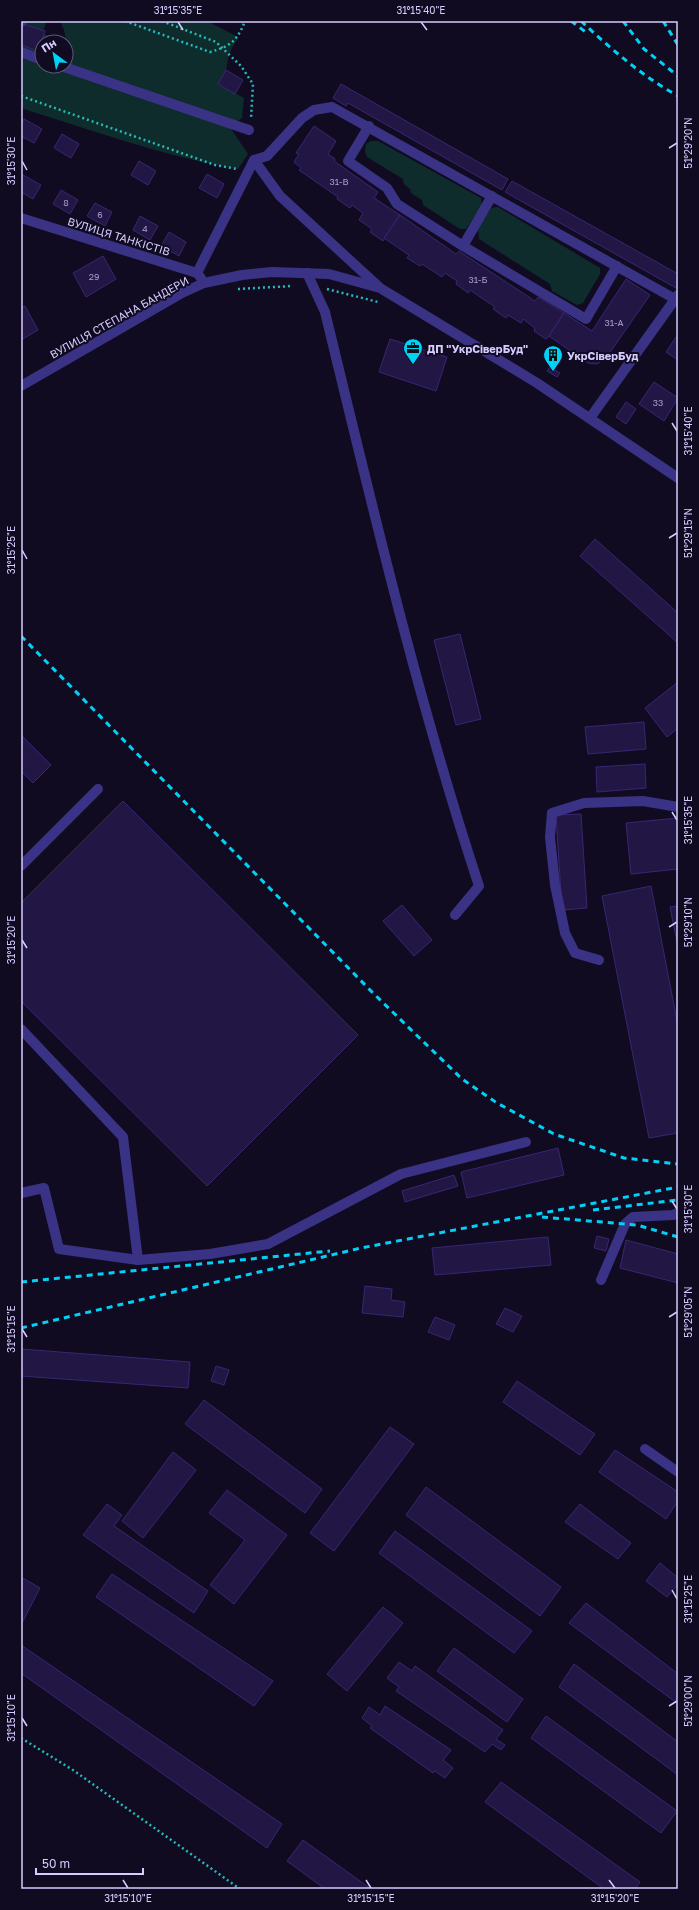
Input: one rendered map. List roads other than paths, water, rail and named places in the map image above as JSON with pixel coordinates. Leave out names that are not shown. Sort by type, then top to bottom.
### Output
[{"type":"street","points":[[21,52],[34,57]]},
{"type":"street","points":[[74,70],[249,130]]},
{"type":"street","points":[[204,283],[197,273],[254,160],[266,156],[302,118],[314,110],[332,107],[369,126],[617,266],[676,297],[590,418]]},
{"type":"street","points":[[369,126],[348,161],[387,188],[397,204],[463,246],[586,319],[617,266]]},
{"type":"street","points":[[254,160],[280,196],[380,288]]},
{"type":"street","points":[[463,246],[492,196]]},
{"type":"street","name":"ВУЛИЦЯ ТАНКІСТІВ","points":[[21,218],[197,273]]},
{"type":"street","name":"ВУЛИЦЯ СТЕПАНА БАНДЕРИ","points":[[21,386],[182,293],[204,283],[249,274],[272,272],[329,274],[380,288],[537,383],[678,478]]},
{"type":"street","points":[[307,273],[324,312],[401,620],[458,821],[479,886],[455,915]]},
{"type":"street","points":[[21,866],[98,789]]},
{"type":"street","points":[[599,960],[575,953],[565,933],[555,885],[550,837],[552,813],[584,803],[643,801],[678,807]]},
{"type":"street","points":[[21,1029],[123,1137],[138,1260]]},
{"type":"street","points":[[21,1193],[44,1188],[59,1249],[138,1260],[210,1254],[268,1244],[401,1174],[526,1142]]},
{"type":"street","points":[[601,1280],[625,1224],[634,1217],[672,1215],[678,1212]]},
{"type":"street","points":[[645,1449],[678,1472]]},
{"type":"railway","points":[[571,21],[587,33]]},
{"type":"railway","points":[[581,21],[627,62],[678,96]]},
{"type":"railway","points":[[623,21],[644,49],[678,76]]},
{"type":"railway","points":[[663,21],[678,45]]},
{"type":"railway","points":[[21,636],[374,994],[462,1079],[497,1103],[554,1134],[624,1158],[678,1164]]},
{"type":"railway","points":[[21,1328],[361,1248],[678,1187]]},
{"type":"railway","points":[[593,1210],[678,1200]]},
{"type":"railway","points":[[542,1217],[637,1225],[678,1237]]},
{"type":"railway","points":[[21,1282],[330,1251]]},
{"type":"place","name":"ДП \"УкрСіверБуд\"","points":[[413,365]]},
{"type":"place","name":"УкрСіверБуд","points":[[553,372]]}]
